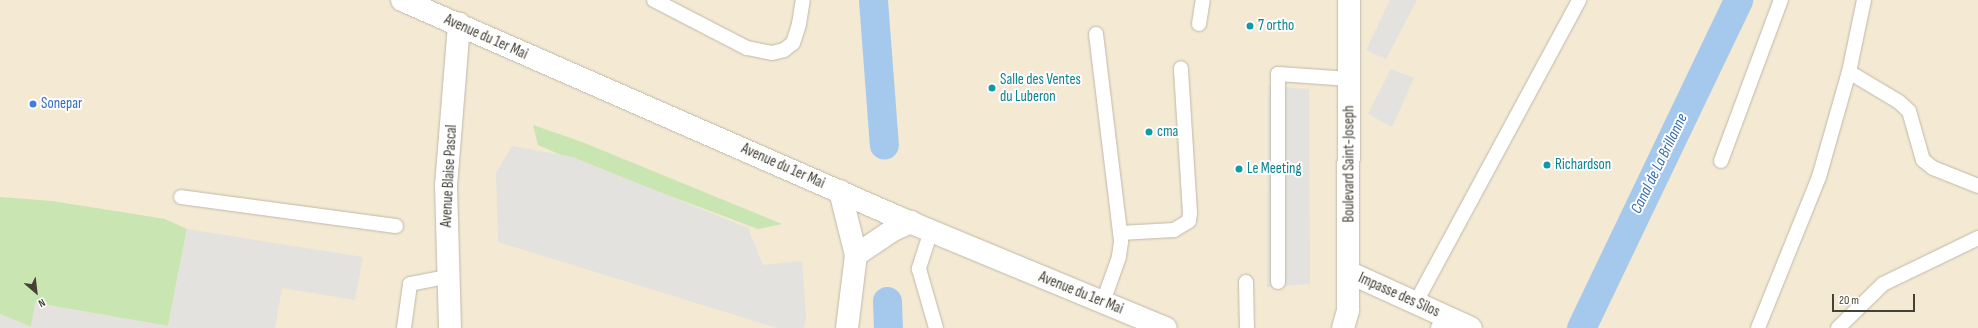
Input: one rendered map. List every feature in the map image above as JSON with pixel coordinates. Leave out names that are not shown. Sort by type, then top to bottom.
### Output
[{"type":"street","name":"Boulevard Saint-Joseph","points":[[1343,328],[1348,310],[1350,79],[1349,0]]},
{"type":"street","name":"Avenue du 1er Mai","points":[[409,1],[931,231],[1166,328]]},
{"type":"street","name":"Avenue Blaise Pascal","points":[[450,328],[447,277],[446,186],[459,24]]},
{"type":"street","points":[[840,191],[856,255],[847,328]]},
{"type":"street","points":[[856,255],[893,230],[911,222]]},
{"type":"street","name":"Impasse des Silos","points":[[1348,272],[1416,302],[1441,322],[1471,328]]},
{"type":"lane","points":[[654,0],[747,48],[772,53],[784,50],[793,43],[800,24],[803,0]]},
{"type":"lane","points":[[1199,24],[1203,0]]},
{"type":"lane","points":[[1416,302],[1579,0]]},
{"type":"lane","points":[[1721,161],[1781,0]]},
{"type":"lane","points":[[1758,328],[1819,177],[1849,72],[1864,0]]},
{"type":"lane","points":[[1096,34],[1120,233],[1119,257],[1103,302]]},
{"type":"lane","points":[[1120,233],[1174,230],[1189,220],[1190,213],[1181,68]]},
{"type":"lane","points":[[1849,72],[1899,102],[1909,111],[1923,160],[1934,168],[1978,186]]},
{"type":"lane","points":[[1278,282],[1278,74],[1350,79]]},
{"type":"lane","points":[[181,197],[396,226]]},
{"type":"lane","points":[[931,231],[919,268],[936,328]]},
{"type":"lane","points":[[1838,328],[1883,284],[1978,238]]},
{"type":"lane","points":[[404,328],[410,284],[447,277]]},
{"type":"lane","points":[[1246,282],[1247,328]]},
{"type":"shaded area","points":[[0,0],[1978,0],[1978,328],[0,328]]},
{"type":"shaded area","points":[[1390,0],[1417,0],[1386,59],[1366,50]]},
{"type":"shaded area","points":[[1391,69],[1414,78],[1392,127],[1368,114]]},
{"type":"shaded area","points":[[1268,86],[1309,89],[1310,284],[1267,287]]},
{"type":"shaded area","points":[[512,146],[573,157],[748,228],[763,265],[802,261],[806,318],[804,328],[777,328],[498,242],[496,173]]},
{"type":"shaded area","points":[[187,229],[363,257],[355,300],[282,288],[275,328],[0,328],[0,314],[31,327],[35,303],[168,326]]},
{"type":"green space","points":[[533,125],[582,142],[782,224],[758,229],[561,155],[538,145]]},
{"type":"green space","points":[[0,197],[52,201],[165,219],[187,229],[168,326],[36,303],[31,327],[0,314]]},
{"type":"waterway","points":[[873,0],[884,145]]},
{"type":"waterway","name":"Canal de La Brillanne","points":[[1581,328],[1738,0]]},
{"type":"waterway","points":[[887,301],[888,328]]},
{"type":"place","name":"7 ortho","points":[[1250,26]]},
{"type":"place","name":"Salle des Ventes du Luberon","points":[[992,88]]},
{"type":"place","name":"Sonepar","points":[[33,104]]},
{"type":"place","name":"cma","points":[[1149,132]]},
{"type":"place","name":"Richardson","points":[[1547,165]]},
{"type":"place","name":"Le Meeting","points":[[1239,169]]}]
